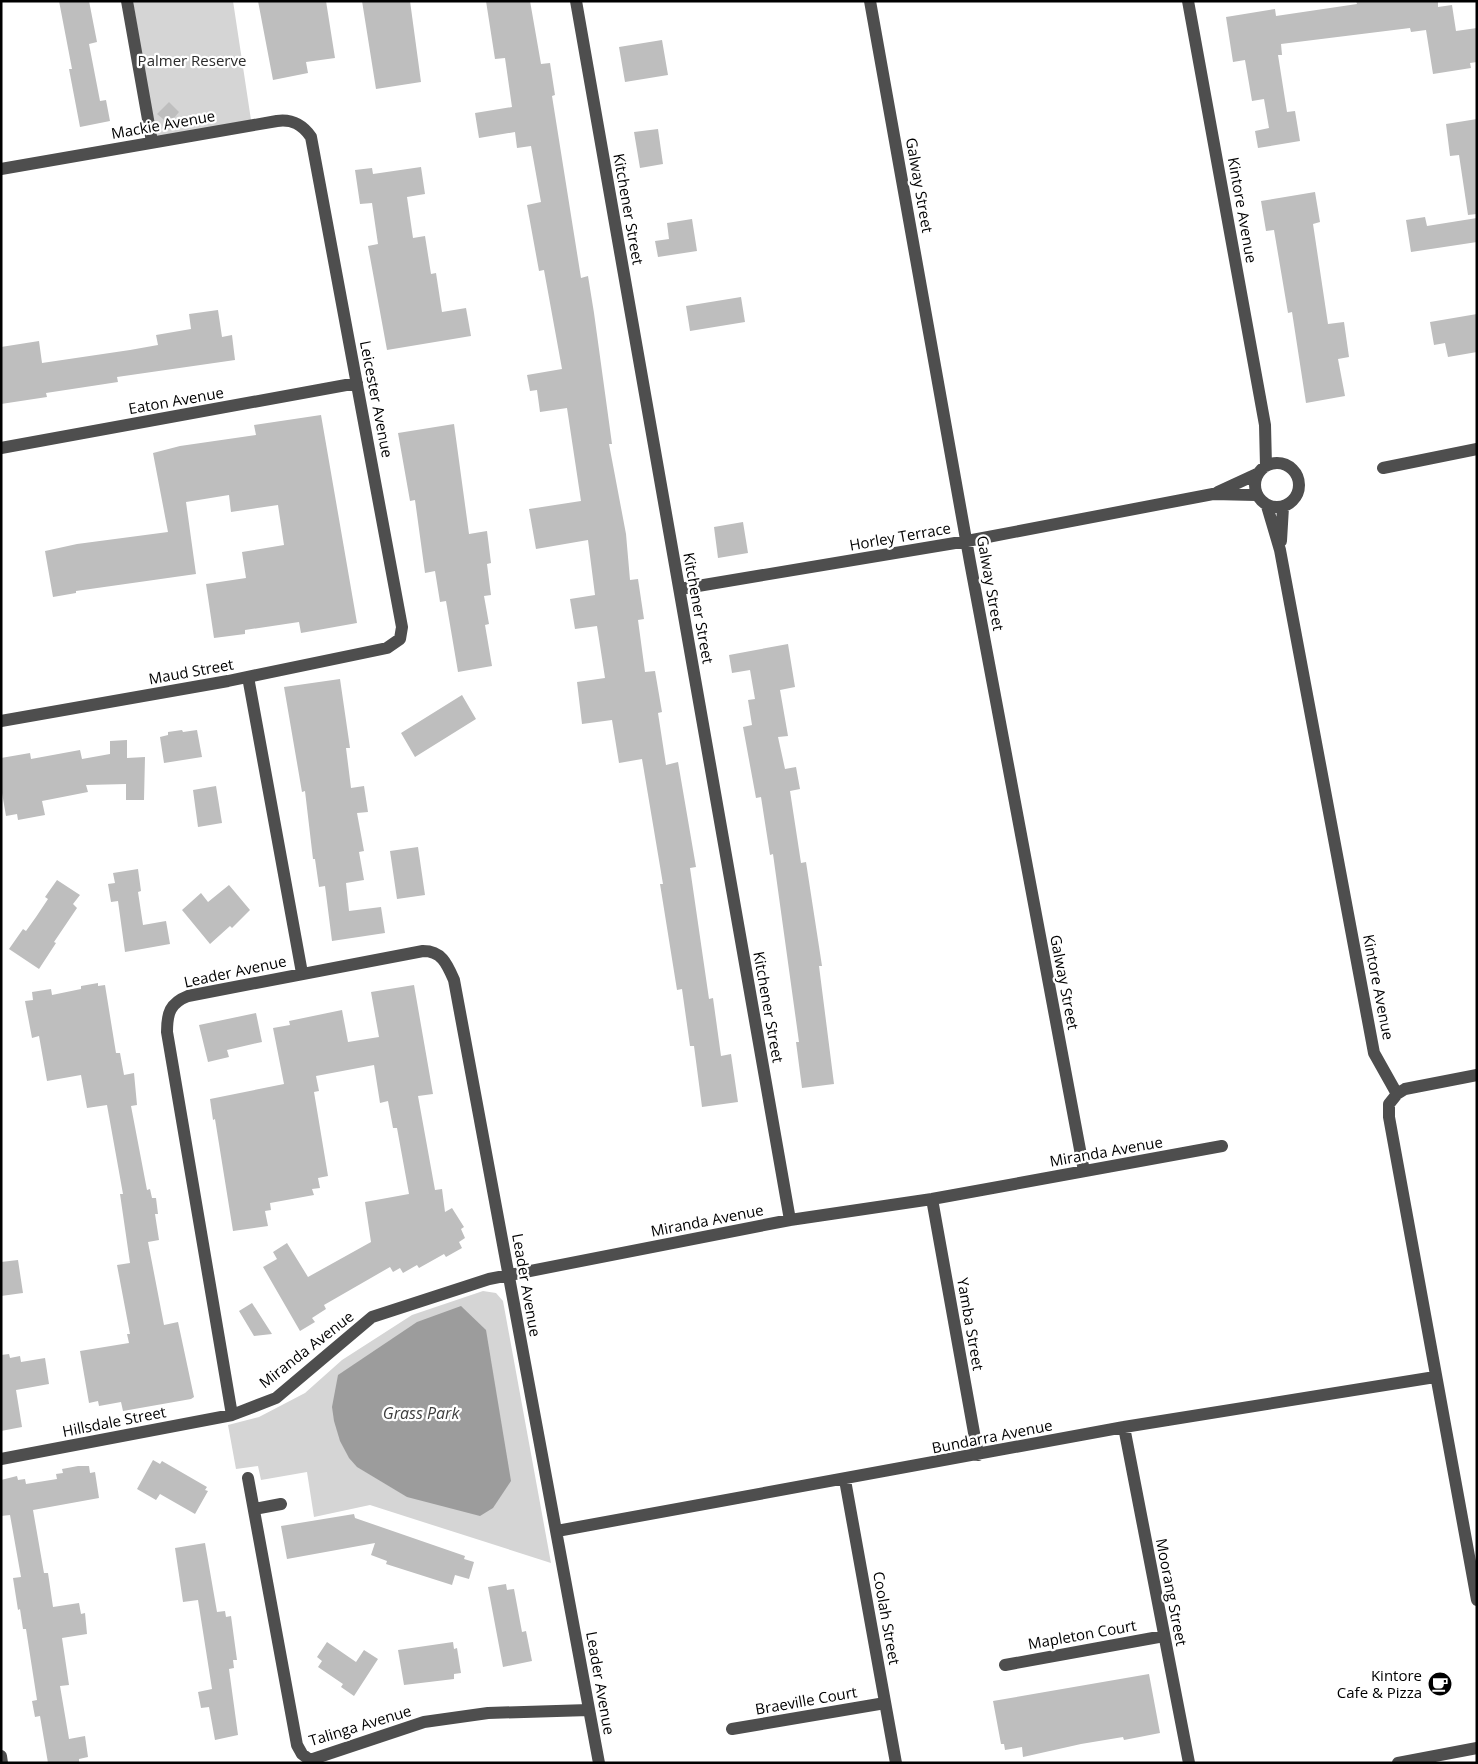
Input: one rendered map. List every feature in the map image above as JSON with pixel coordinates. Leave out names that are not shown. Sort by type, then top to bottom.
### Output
[{"type":"street","points":[[127,1],[152,142]]},
{"type":"street","name":"Kitchener Street","points":[[576,1],[790,1220]]},
{"type":"street","name":"Galway Street","points":[[870,1],[967,541],[1084,1171]]},
{"type":"street","name":"Kintore Avenue","points":[[1188,1],[1265,425],[1280,462]]},
{"type":"street","name":"Mackie Avenue","points":[[1,169],[288,120],[305,128],[311,137],[313,150]]},
{"type":"street","name":"Leicester Avenue","points":[[313,150],[402,627],[400,639],[387,648]]},
{"type":"street","name":"Eaton Avenue","points":[[1,448],[357,383]]},
{"type":"street","name":"Kintore Avenue","points":[[1262,470],[1265,425]]},
{"type":"street","points":[[1383,468],[1477,449]]},
{"type":"street","points":[[1280,462],[1294,470],[1299,481],[1297,496],[1283,507],[1268,506],[1256,495],[1254,481],[1262,470],[1280,462]]},
{"type":"street","name":"Horley Terrace","points":[[1213,494],[1262,470]]},
{"type":"street","name":"Horley Terrace","points":[[680,590],[967,541],[1213,494],[1256,495]]},
{"type":"street","name":"Kintore Avenue","points":[[1268,506],[1280,550],[1374,1053],[1397,1094]]},
{"type":"street","name":"Kintore Avenue","points":[[1280,550],[1283,507]]},
{"type":"street","name":"Maud Street","points":[[1,721],[248,677],[387,648]]},
{"type":"street","name":"Leader Avenue","points":[[248,677],[302,973]]},
{"type":"street","name":"Leader Avenue","points":[[232,1415],[167,1032],[167,1019],[170,1007],[188,996],[422,951],[434,951],[443,957],[454,980],[590,1710],[598,1763]]},
{"type":"street","points":[[1477,1075],[1405,1089],[1397,1094],[1389,1104],[1389,1117],[1435,1377],[1477,1600]]},
{"type":"street","name":"Miranda Avenue","points":[[232,1415],[276,1398],[372,1317],[488,1279],[790,1220],[932,1199],[1222,1146]]},
{"type":"street","name":"Yamba Street","points":[[932,1199],[978,1455]]},
{"type":"street","name":"Bundarra Avenue","points":[[557,1531],[845,1480],[1124,1427],[1435,1377]]},
{"type":"street","name":"Hillsdale Street","points":[[1,1459],[232,1415]]},
{"type":"street","name":"Moorang Street","points":[[1124,1427],[1189,1763]]},
{"type":"street","name":"Talinga Avenue","points":[[248,1478],[297,1745],[302,1754],[310,1760],[424,1722],[488,1713],[590,1710]]},
{"type":"street","name":"Coolah Street","points":[[845,1480],[896,1763]]},
{"type":"street","points":[[254,1509],[281,1504]]},
{"type":"street","name":"Mapleton Court","points":[[1005,1665],[1164,1636]]},
{"type":"street","name":"Braeville Court","points":[[732,1729],[886,1703]]},
{"type":"street","points":[[1398,1763],[1477,1748]]},
{"type":"street","points":[[1,1756],[2,1763]]},
{"type":"green space","name":"Palmer Reserve","points":[[133,1],[233,1],[251,120],[155,137]]},
{"type":"green space","points":[[483,1291],[496,1293],[503,1301],[551,1563],[370,1505],[314,1517],[307,1472],[261,1480],[258,1466],[236,1469],[228,1425],[259,1417],[305,1393],[342,1360],[412,1315]]},
{"type":"water","name":"Grass Park","points":[[461,1306],[486,1330],[511,1481],[493,1508],[480,1516],[407,1497],[357,1467],[349,1458],[340,1441],[332,1407],[338,1375],[417,1322]]},
{"type":"building","points":[[59,1],[89,1],[97,42],[89,44],[100,101],[106,100],[110,121],[80,127],[69,69],[72,69]]},
{"type":"building","points":[[258,1],[326,1],[335,58],[306,62],[308,73],[273,80]]},
{"type":"building","points":[[362,1],[410,1],[421,82],[376,89]]},
{"type":"building","points":[[486,1],[530,1],[541,64],[550,63],[555,95],[552,96],[581,278],[588,276],[594,313],[612,444],[609,444],[626,534],[630,580],[638,579],[644,619],[638,620],[645,672],[655,671],[662,712],[658,713],[666,765],[678,762],[696,867],[690,868],[709,999],[713,998],[721,1056],[731,1054],[738,1102],[702,1107],[694,1046],[690,1046],[682,989],[677,990],[660,884],[663,884],[642,759],[619,763],[612,720],[582,724],[577,682],[605,678],[597,626],[575,629],[570,599],[595,595],[588,540],[536,549],[529,509],[581,501],[567,408],[540,412],[537,390],[530,391],[527,375],[562,369],[544,270],[539,271],[527,205],[541,202],[531,146],[517,148],[515,132],[479,138],[475,113],[512,107],[505,58],[495,59]]},
{"type":"building","points":[[1356,1],[1438,1],[1438,7],[1452,5],[1456,31],[1477,28],[1477,62],[1470,63],[1471,68],[1433,74],[1426,30],[1411,32],[1410,28],[1281,44],[1282,55],[1278,55],[1287,112],[1295,111],[1300,141],[1258,148],[1255,131],[1269,128],[1264,99],[1252,101],[1245,60],[1233,62],[1226,17],[1275,9],[1276,16],[1357,4]]},
{"type":"building","points":[[662,40],[668,75],[625,82],[619,47]]},
{"type":"building","points":[[169,102],[179,112],[169,124],[157,114]]},
{"type":"building","points":[[1477,119],[1477,214],[1468,215],[1459,155],[1450,156],[1446,124]]},
{"type":"building","points":[[658,129],[663,164],[640,168],[634,132]]},
{"type":"building","points":[[421,167],[425,194],[407,197],[413,238],[425,236],[431,274],[436,273],[442,312],[466,308],[471,336],[387,350],[368,246],[378,244],[372,203],[360,204],[355,170],[372,168],[373,174]]},
{"type":"building","points":[[1315,192],[1320,222],[1313,224],[1328,324],[1344,322],[1349,357],[1338,359],[1345,396],[1306,403],[1292,312],[1288,313],[1274,230],[1266,231],[1261,201]]},
{"type":"building","points":[[1425,217],[1427,226],[1477,218],[1477,242],[1411,252],[1406,220]]},
{"type":"building","points":[[692,219],[697,251],[658,257],[655,241],[669,239],[667,223]]},
{"type":"building","points":[[741,297],[745,322],[690,331],[686,306]]},
{"type":"building","points":[[218,310],[222,337],[232,335],[235,360],[117,377],[118,382],[46,393],[47,397],[1,404],[1,347],[39,341],[42,363],[130,350],[158,345],[156,335],[191,329],[189,314]]},
{"type":"building","points":[[1477,314],[1477,352],[1448,357],[1445,343],[1434,345],[1430,322]]},
{"type":"building","points":[[321,415],[357,623],[301,633],[299,622],[245,630],[245,634],[214,638],[206,584],[246,578],[242,552],[284,545],[278,505],[231,512],[229,495],[186,502],[196,574],[76,591],[76,593],[53,597],[45,551],[77,544],[168,532],[153,453],[180,446],[256,435],[254,425]]},
{"type":"building","points":[[454,424],[469,534],[487,531],[491,563],[487,564],[491,595],[484,596],[489,624],[485,625],[492,666],[458,672],[446,601],[440,602],[435,571],[425,573],[415,500],[410,501],[398,433]]},
{"type":"building","points":[[743,522],[748,553],[718,558],[714,527]]},
{"type":"building","points":[[788,644],[795,687],[780,690],[788,736],[778,737],[785,769],[796,767],[800,789],[790,791],[801,863],[806,862],[822,966],[819,966],[834,1084],[802,1088],[796,1042],[799,1042],[773,854],[770,855],[761,797],[756,798],[743,727],[752,725],[748,700],[755,699],[750,670],[732,673],[729,655]]},
{"type":"building","points":[[340,679],[350,748],[346,748],[351,788],[364,786],[368,812],[357,813],[364,851],[359,852],[364,880],[346,883],[349,911],[381,907],[385,933],[332,941],[325,886],[319,887],[315,859],[313,859],[305,791],[302,792],[284,687]]},
{"type":"building","points":[[462,695],[476,719],[415,757],[401,733]]},
{"type":"building","points":[[182,730],[183,732],[197,730],[202,757],[164,763],[160,737],[168,735],[168,732]]},
{"type":"building","points":[[127,740],[127,758],[145,757],[144,800],[126,800],[126,784],[86,785],[88,792],[42,801],[45,815],[18,820],[17,814],[6,816],[1,787],[1,758],[30,753],[31,759],[80,750],[82,759],[110,754],[110,741]]},
{"type":"building","points":[[216,786],[222,823],[198,827],[193,790]]},
{"type":"building","points":[[418,847],[425,895],[397,899],[390,851]]},
{"type":"building","points":[[138,869],[141,891],[138,892],[143,925],[166,921],[170,944],[125,952],[118,901],[111,902],[108,884],[115,883],[113,873]]},
{"type":"building","points":[[57,880],[80,895],[73,904],[77,908],[54,942],[56,943],[39,969],[9,949],[23,929],[26,931],[36,917],[48,899],[45,897]]},
{"type":"building","points":[[229,885],[250,910],[232,928],[230,926],[210,944],[182,910],[201,893],[208,902]]},
{"type":"building","points":[[98,983],[98,986],[105,985],[116,1053],[120,1053],[124,1075],[134,1073],[137,1105],[131,1106],[147,1190],[150,1189],[152,1198],[156,1198],[158,1214],[155,1214],[159,1240],[148,1242],[164,1325],[178,1322],[194,1397],[123,1411],[121,1402],[99,1406],[98,1401],[89,1403],[80,1351],[129,1343],[127,1334],[130,1334],[117,1265],[130,1263],[120,1194],[123,1194],[107,1105],[87,1108],[81,1075],[47,1081],[39,1036],[32,1038],[25,1001],[33,1000],[32,992],[51,989],[52,995],[81,989],[81,986]]},
{"type":"building","points":[[414,985],[433,1094],[418,1096],[435,1190],[442,1189],[445,1212],[452,1208],[464,1227],[461,1229],[465,1238],[459,1242],[462,1248],[446,1257],[444,1254],[419,1268],[417,1265],[403,1273],[400,1268],[393,1272],[390,1267],[324,1305],[326,1309],[312,1318],[315,1322],[300,1331],[263,1267],[277,1259],[273,1252],[287,1243],[308,1277],[371,1242],[365,1202],[409,1194],[397,1128],[393,1128],[388,1101],[380,1103],[374,1065],[316,1076],[319,1091],[314,1092],[328,1176],[318,1178],[320,1188],[312,1189],[314,1195],[270,1203],[271,1210],[265,1211],[268,1226],[233,1231],[210,1099],[284,1084],[273,1028],[290,1025],[289,1021],[342,1010],[348,1042],[379,1037],[371,992]]},
{"type":"building","points":[[256,1013],[262,1042],[227,1050],[229,1057],[208,1062],[199,1025]]},
{"type":"building","points":[[18,1260],[23,1293],[1,1296],[1,1262]]},
{"type":"building","points":[[252,1303],[272,1334],[254,1336],[239,1311]]},
{"type":"building","points":[[9,1354],[10,1358],[20,1356],[21,1362],[45,1358],[49,1384],[16,1390],[22,1427],[1,1431],[1,1355]]},
{"type":"building","points":[[153,1460],[160,1464],[162,1461],[207,1487],[205,1490],[208,1491],[195,1514],[160,1494],[156,1500],[137,1489]]},
{"type":"building","points":[[89,1466],[90,1473],[95,1472],[99,1498],[33,1510],[44,1573],[48,1573],[53,1607],[79,1603],[81,1614],[85,1613],[87,1634],[62,1638],[69,1685],[60,1686],[69,1739],[85,1736],[88,1757],[79,1759],[79,1763],[48,1763],[40,1716],[35,1717],[32,1701],[37,1700],[26,1629],[23,1629],[20,1609],[18,1610],[13,1578],[21,1577],[10,1515],[1,1516],[1,1480],[17,1476],[18,1480],[25,1479],[26,1484],[57,1479],[56,1474],[63,1473],[62,1469]]},
{"type":"building","points":[[354,1514],[355,1518],[465,1556],[464,1559],[474,1562],[469,1579],[455,1575],[452,1585],[386,1564],[387,1561],[371,1555],[375,1543],[287,1559],[281,1526]]},
{"type":"building","points":[[205,1543],[217,1612],[225,1611],[226,1617],[231,1616],[237,1660],[233,1660],[234,1668],[229,1669],[238,1735],[215,1740],[209,1707],[201,1708],[198,1692],[212,1689],[198,1600],[183,1602],[175,1548]]},
{"type":"building","points":[[506,1584],[507,1590],[514,1589],[522,1632],[526,1631],[532,1661],[503,1667],[488,1587]]},
{"type":"building","points":[[327,1642],[356,1662],[364,1650],[378,1659],[354,1696],[341,1687],[343,1684],[318,1667],[322,1661],[317,1657]]},
{"type":"building","points":[[453,1642],[454,1649],[457,1648],[461,1673],[454,1674],[454,1679],[404,1685],[398,1650]]},
{"type":"building","points":[[1149,1674],[1160,1733],[1124,1740],[1123,1737],[1081,1744],[1023,1757],[1022,1747],[1005,1750],[1004,1744],[1001,1744],[993,1701]]},
{"type":"place","name":"Kintore Cafe & Pizza","points":[[1440,1684]]}]
